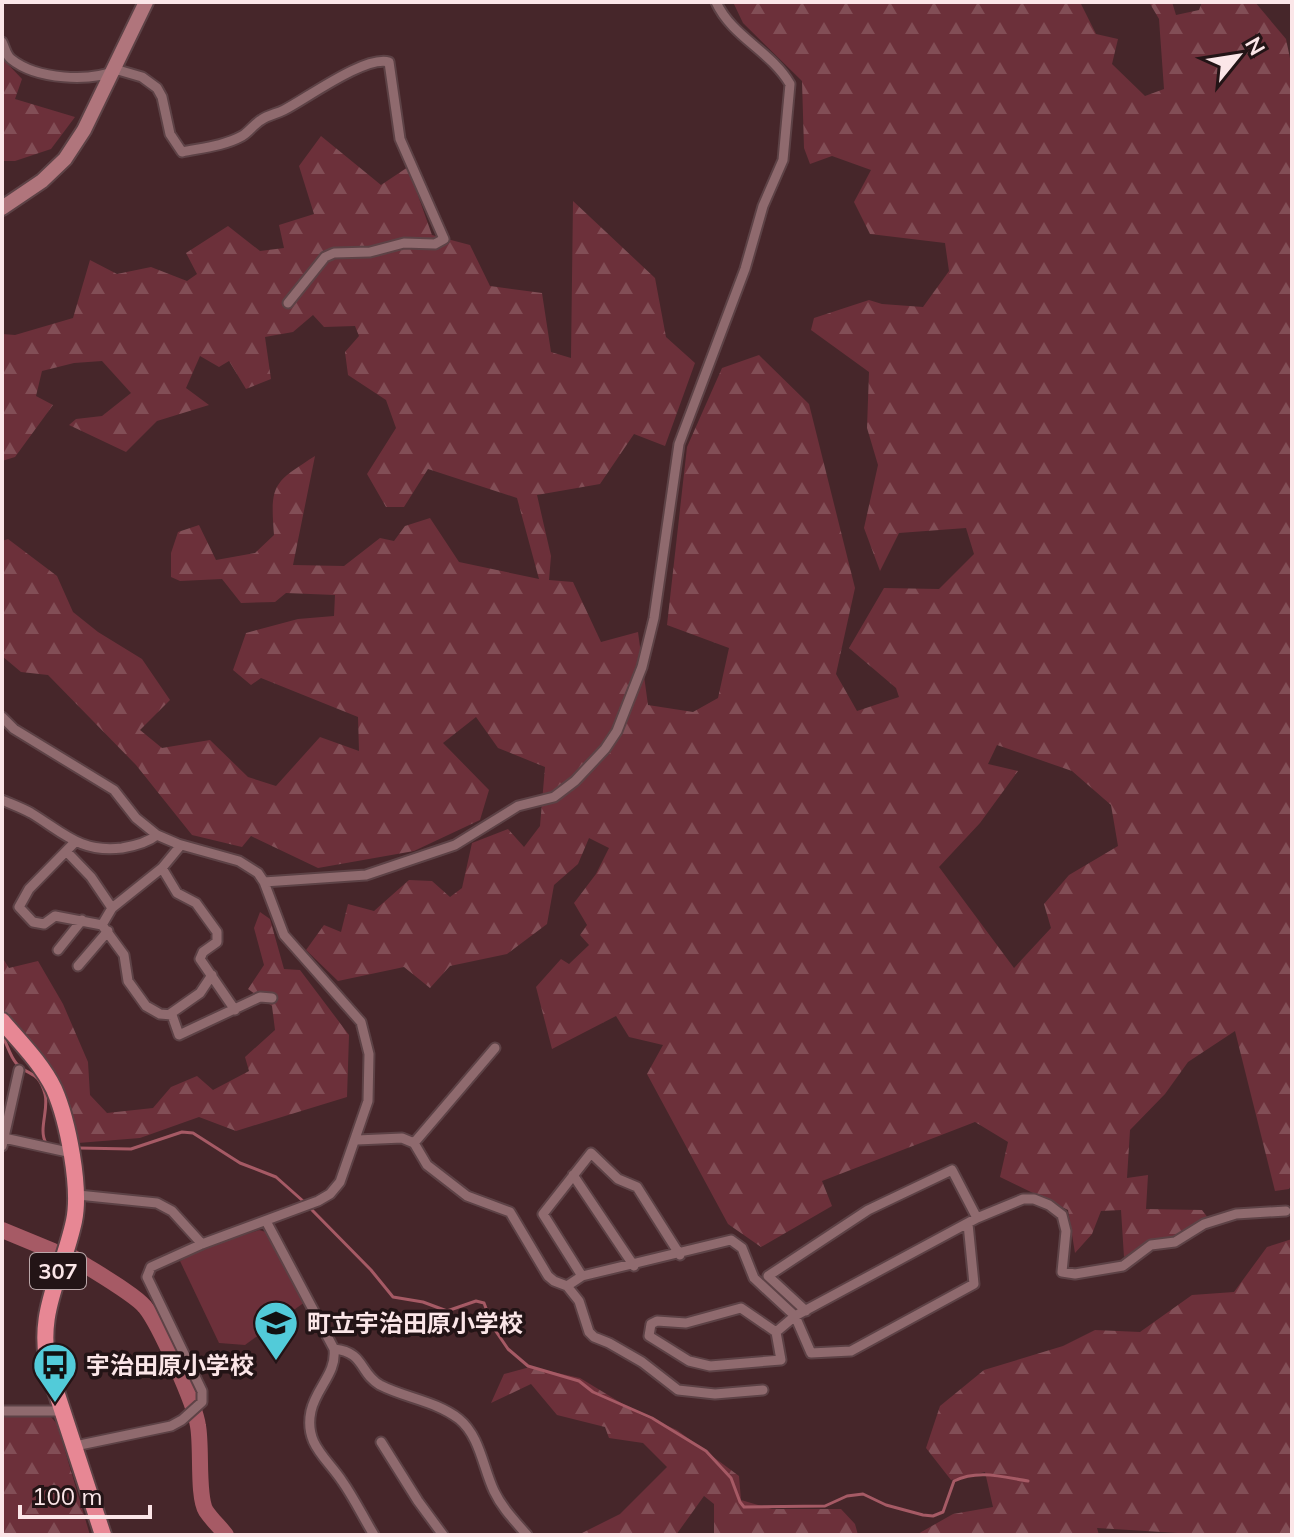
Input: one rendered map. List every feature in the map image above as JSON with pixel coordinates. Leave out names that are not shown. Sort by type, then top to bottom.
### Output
[{"type":"highway","name":"307","points":[[2,1021],[40,1067],[54,1091],[72,1153],[78,1195],[74,1223],[59,1266],[45,1327],[46,1359],[103,1535]]},
{"type":"main road","points":[[2,208],[42,181],[65,159],[84,130],[146,2]]},
{"type":"street","points":[[264,882],[366,875],[455,845],[518,806],[554,797],[575,781],[617,731],[642,667],[654,618],[679,444],[745,269],[763,206],[783,160],[790,84],[773,61],[728,23],[716,2]]},
{"type":"street","points":[[2,42],[8,57],[22,66],[55,77],[102,77],[118,70],[142,77],[157,88],[162,97],[170,134],[182,152],[241,136],[264,118],[283,111],[319,88],[371,63],[389,62],[400,139],[444,239],[435,244],[404,243],[370,252],[334,253],[325,257],[288,303]]},
{"type":"street","points":[[2,717],[14,729],[114,790],[136,818],[157,835],[239,861],[258,873],[284,935],[361,1022],[368,1041],[368,1101],[340,1182],[330,1194],[202,1244],[151,1267],[147,1275],[202,1391],[203,1399],[199,1405],[166,1428],[75,1446]]},
{"type":"street","points":[[2,800],[30,812],[75,842],[90,848],[110,849],[151,840],[157,835]]},
{"type":"street","points":[[75,842],[29,889],[19,907],[24,915],[40,925],[55,916],[82,920],[105,928],[124,955],[128,981],[151,1010],[160,1014],[170,1014],[200,993],[212,975]]},
{"type":"street","points":[[78,966],[105,928],[112,908],[162,868],[181,845]]},
{"type":"street","points":[[67,852],[91,877],[112,908]]},
{"type":"street","points":[[162,868],[177,893],[196,903],[217,932],[217,942],[199,956],[235,1010]]},
{"type":"street","points":[[58,950],[82,920]]},
{"type":"street","points":[[170,1014],[175,1019],[179,1035],[260,997],[272,998]]},
{"type":"street","points":[[414,1143],[495,1048]]},
{"type":"street","points":[[19,1070],[3,1142],[72,1153]]},
{"type":"street","points":[[357,1140],[402,1138],[414,1143],[427,1165],[467,1196],[510,1212],[548,1276],[567,1286],[579,1301],[589,1332],[642,1362],[678,1390],[715,1394],[763,1390]]},
{"type":"street","points":[[582,1276],[543,1214],[591,1153],[618,1179],[637,1187],[680,1255]]},
{"type":"street","points":[[806,1311],[768,1276],[868,1210],[952,1170],[977,1218]]},
{"type":"street","points":[[573,1175],[634,1266]]},
{"type":"street","points":[[78,1195],[157,1203],[172,1211],[202,1244]]},
{"type":"street","points":[[776,1332],[795,1316],[977,1218],[1023,1199],[1034,1199],[1049,1205],[1062,1215],[1066,1231],[1062,1272],[1075,1274],[1123,1266],[1151,1245],[1175,1242],[1204,1224],[1236,1214],[1286,1211]]},
{"type":"street","points":[[266,1221],[334,1349],[334,1365],[311,1408],[309,1427],[317,1452],[342,1481],[374,1535]]},
{"type":"street","points":[[567,1286],[582,1276],[680,1255],[731,1240],[742,1248],[754,1278],[795,1316],[811,1353],[851,1351],[974,1284],[968,1224]]},
{"type":"street","points":[[741,1308],[776,1332],[781,1360],[710,1366],[689,1361],[649,1336],[648,1330],[657,1321],[686,1323],[741,1308]]},
{"type":"street","points":[[334,1349],[356,1355],[368,1374],[381,1386],[411,1396],[459,1419],[471,1431],[494,1493],[527,1535]]},
{"type":"street","points":[[2,1411],[62,1411]]},
{"type":"street","points":[[381,1442],[443,1535]]},
{"type":"green space","points":[[733,2],[1080,2],[1096,34],[1118,39],[1112,64],[1145,96],[1164,89],[1159,19],[1149,2],[1172,2],[1176,15],[1199,10],[1202,2],[1255,2],[1286,39],[1292,68],[1292,1184],[1289,1189],[1275,1191],[1235,1031],[1188,1062],[1165,1094],[1130,1130],[1127,1178],[1148,1175],[1146,1209],[1202,1210],[1208,1218],[1175,1236],[1151,1240],[1124,1257],[1121,1210],[1101,1211],[1092,1234],[1075,1253],[1068,1210],[1000,1177],[1008,1142],[975,1122],[822,1181],[832,1206],[761,1247],[728,1224],[647,1074],[663,1045],[629,1037],[616,1016],[552,1049],[536,987],[561,959],[569,964],[589,945],[580,935],[587,925],[574,903],[596,874],[609,848],[589,838],[578,864],[554,885],[547,924],[507,954],[450,966],[430,988],[404,967],[338,981],[306,950],[324,925],[341,932],[348,904],[374,911],[409,880],[432,881],[450,897],[462,888],[472,843],[508,829],[524,847],[540,826],[545,767],[498,748],[476,717],[443,743],[489,790],[480,820],[414,851],[318,868],[251,836],[242,847],[192,835],[136,765],[48,675],[21,672],[2,656],[2,541],[8,539],[57,576],[73,612],[98,632],[142,659],[170,700],[140,730],[162,748],[210,740],[248,777],[276,786],[320,737],[359,751],[358,717],[261,678],[251,685],[233,670],[246,633],[298,619],[334,616],[335,595],[286,593],[275,602],[241,603],[222,579],[180,581],[171,577],[171,553],[178,532],[199,525],[216,560],[255,553],[274,535],[273,505],[277,486],[315,456],[293,565],[344,566],[380,538],[394,541],[405,526],[430,518],[459,562],[539,579],[517,498],[428,469],[404,507],[386,507],[367,474],[396,428],[386,400],[348,375],[345,352],[359,336],[355,326],[324,327],[313,315],[293,332],[265,337],[271,379],[246,389],[229,361],[219,367],[200,356],[186,388],[209,405],[157,421],[126,452],[69,425],[76,419],[102,416],[131,393],[102,361],[74,363],[42,371],[36,396],[53,405],[15,457],[2,461],[2,334],[15,335],[73,318],[90,260],[117,274],[151,267],[187,281],[197,274],[186,253],[228,226],[260,251],[284,248],[279,225],[314,214],[299,166],[321,136],[381,185],[408,167],[432,235],[470,245],[490,286],[542,293],[551,352],[571,358],[573,201],[655,278],[666,337],[695,363],[665,446],[634,434],[600,484],[537,495],[551,556],[549,580],[573,582],[601,642],[638,632],[648,705],[693,712],[718,698],[729,648],[667,625],[687,447],[722,368],[759,355],[809,404],[855,588],[836,674],[857,711],[899,697],[896,688],[849,648],[884,588],[939,589],[974,554],[966,528],[899,533],[880,571],[864,528],[878,465],[867,428],[869,372],[811,330],[814,318],[869,300],[923,307],[949,271],[945,243],[870,234],[854,202],[871,170],[832,156],[810,164],[804,148],[802,81],[743,23]],"holes":[[[997,745],[1072,771],[1111,805],[1118,846],[1069,875],[1044,904],[1051,928],[1014,968],[939,867],[980,823],[1018,771],[988,764]]]},
{"type":"green space","points":[[2,58],[22,79],[15,99],[75,117],[51,149],[15,161],[2,161]]},
{"type":"green space","points":[[260,912],[270,919],[284,969],[300,970],[349,1035],[347,1097],[236,1131],[199,1117],[140,1138],[78,1143],[52,1071],[2,1017],[2,957],[9,968],[38,961],[63,1004],[88,1062],[90,1095],[107,1113],[153,1108],[171,1087],[197,1076],[213,1090],[249,1071],[245,1057],[275,1030],[272,1006],[248,989],[264,965],[254,928]]},
{"type":"green space","points":[[259,1230],[266,1232],[305,1302],[245,1345],[219,1343],[180,1261],[205,1248]]},
{"type":"green space","points":[[1292,1239],[1292,1535],[1210,1535],[1097,1528],[1099,1535],[916,1535],[953,1514],[993,1507],[985,1472],[951,1480],[926,1448],[940,1406],[984,1370],[1063,1346],[1095,1330],[1140,1332],[1192,1295],[1234,1292],[1267,1247]]},
{"type":"green space","points":[[530,1367],[580,1378],[641,1415],[677,1430],[739,1476],[741,1500],[772,1509],[841,1509],[855,1524],[858,1535],[714,1535],[714,1504],[704,1496],[676,1535],[578,1535],[620,1514],[667,1467],[643,1443],[609,1438],[605,1427],[557,1415],[531,1384],[491,1403],[504,1374]]},
{"type":"green space","points":[[2,1417],[51,1417],[57,1424],[90,1535],[2,1535]]},
{"type":"waterway","points":[[2,1035],[16,1063],[36,1077],[42,1086],[46,1100],[43,1132],[46,1143]]},
{"type":"waterway","points":[[79,1148],[131,1149],[182,1132],[193,1133],[240,1163],[276,1177],[303,1201]]},
{"type":"waterway","points":[[312,1210],[393,1297],[423,1302],[447,1311],[476,1301],[484,1303],[493,1327],[508,1349],[528,1366],[579,1381],[593,1392],[652,1418],[706,1451],[731,1478],[744,1507],[825,1506],[847,1496],[863,1494],[886,1505],[933,1516],[943,1512],[954,1481],[963,1477],[991,1475],[1028,1481]]},
{"type":"waterway","points":[[2,1230],[53,1251]]},
{"type":"waterway","points":[[74,1258],[140,1302],[159,1330],[195,1415],[203,1504],[226,1535]]},
{"type":"place","name":"町立宇治田原小学校","points":[[276,1362]]},
{"type":"place","name":"宇治田原小学校","points":[[55,1404]]}]
